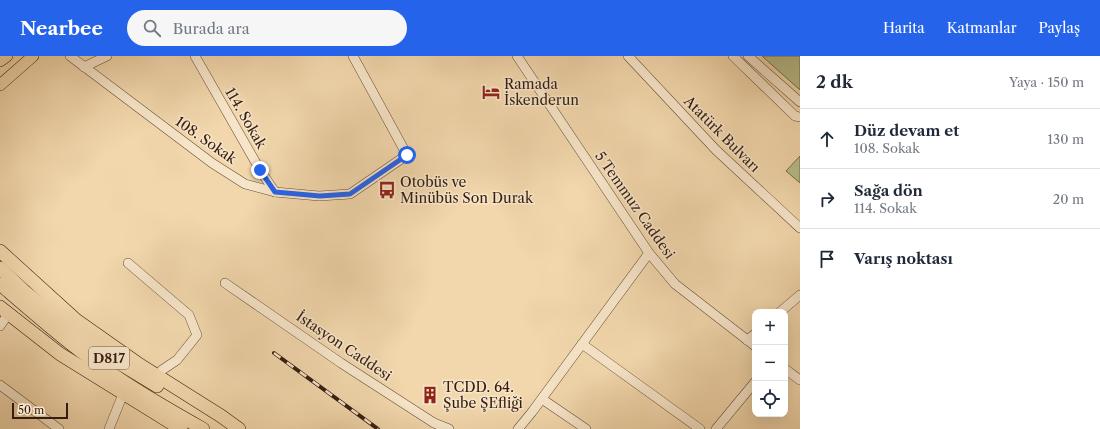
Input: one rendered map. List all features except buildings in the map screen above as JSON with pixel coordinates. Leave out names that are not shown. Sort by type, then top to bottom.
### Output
[{"type":"highway","points":[[0,251],[76,320],[140,365],[239,429]]},
{"type":"highway","name":"D817","points":[[0,268],[24,291],[96,349],[231,429]]},
{"type":"highway","name":"D817","points":[[0,284],[61,336],[89,357],[134,389],[203,429]]},
{"type":"highway","points":[[4,310],[60,354],[181,429]]},
{"type":"main road","points":[[0,61],[7,56]]},
{"type":"main road","points":[[0,85],[33,56]]},
{"type":"street","name":"108. Sokak","points":[[70,56],[212,163],[245,184],[275,192],[320,196],[350,194],[407,155],[353,56]]},
{"type":"street","points":[[84,67],[106,56]]},
{"type":"street","name":"114. Sokak","points":[[195,56],[260,170],[275,192]]},
{"type":"street","name":"5 Temmuz Caddesi","points":[[517,56],[649,252],[674,284],[754,345]]},
{"type":"street","name":"Atatürk Bulvarı","points":[[628,56],[716,150],[800,228]]},
{"type":"street","points":[[733,56],[795,116],[800,117]]},
{"type":"street","points":[[748,56],[800,102]]},
{"type":"street","points":[[518,429],[649,252]]},
{"type":"street","points":[[128,263],[189,315],[197,335],[177,360],[162,370],[158,376]]},
{"type":"street","name":"İstasyon Caddesi","points":[[225,283],[341,363],[434,422],[449,429]]},
{"type":"street","points":[[784,309],[800,295]]},
{"type":"street","points":[[0,326],[4,310]]},
{"type":"street","points":[[747,340],[752,336]]},
{"type":"street","points":[[582,344],[700,429]]},
{"type":"street","points":[[788,371],[800,380]]},
{"type":"street","points":[[0,385],[59,429]]},
{"type":"street","points":[[716,429],[752,386]]},
{"type":"street","points":[[109,429],[123,394]]},
{"type":"street","points":[[542,398],[586,429]]},
{"type":"green space","points":[[762,56],[800,56],[800,90]]},
{"type":"green space","points":[[800,156],[800,183],[786,171]]},
{"type":"railway","points":[[274,353],[378,429]]},
{"type":"place","name":"Ramada İskenderun","points":[[491,92]]},
{"type":"place","name":"Otobüs ve Minübüs Son Durak","points":[[387,190]]},
{"type":"place","name":"TCDD. 64. Şube ŞEfliği","points":[[430,395]]},
{"type":"route","points":[[260,170],[275,192],[320,196],[350,194],[407,155]]}]
